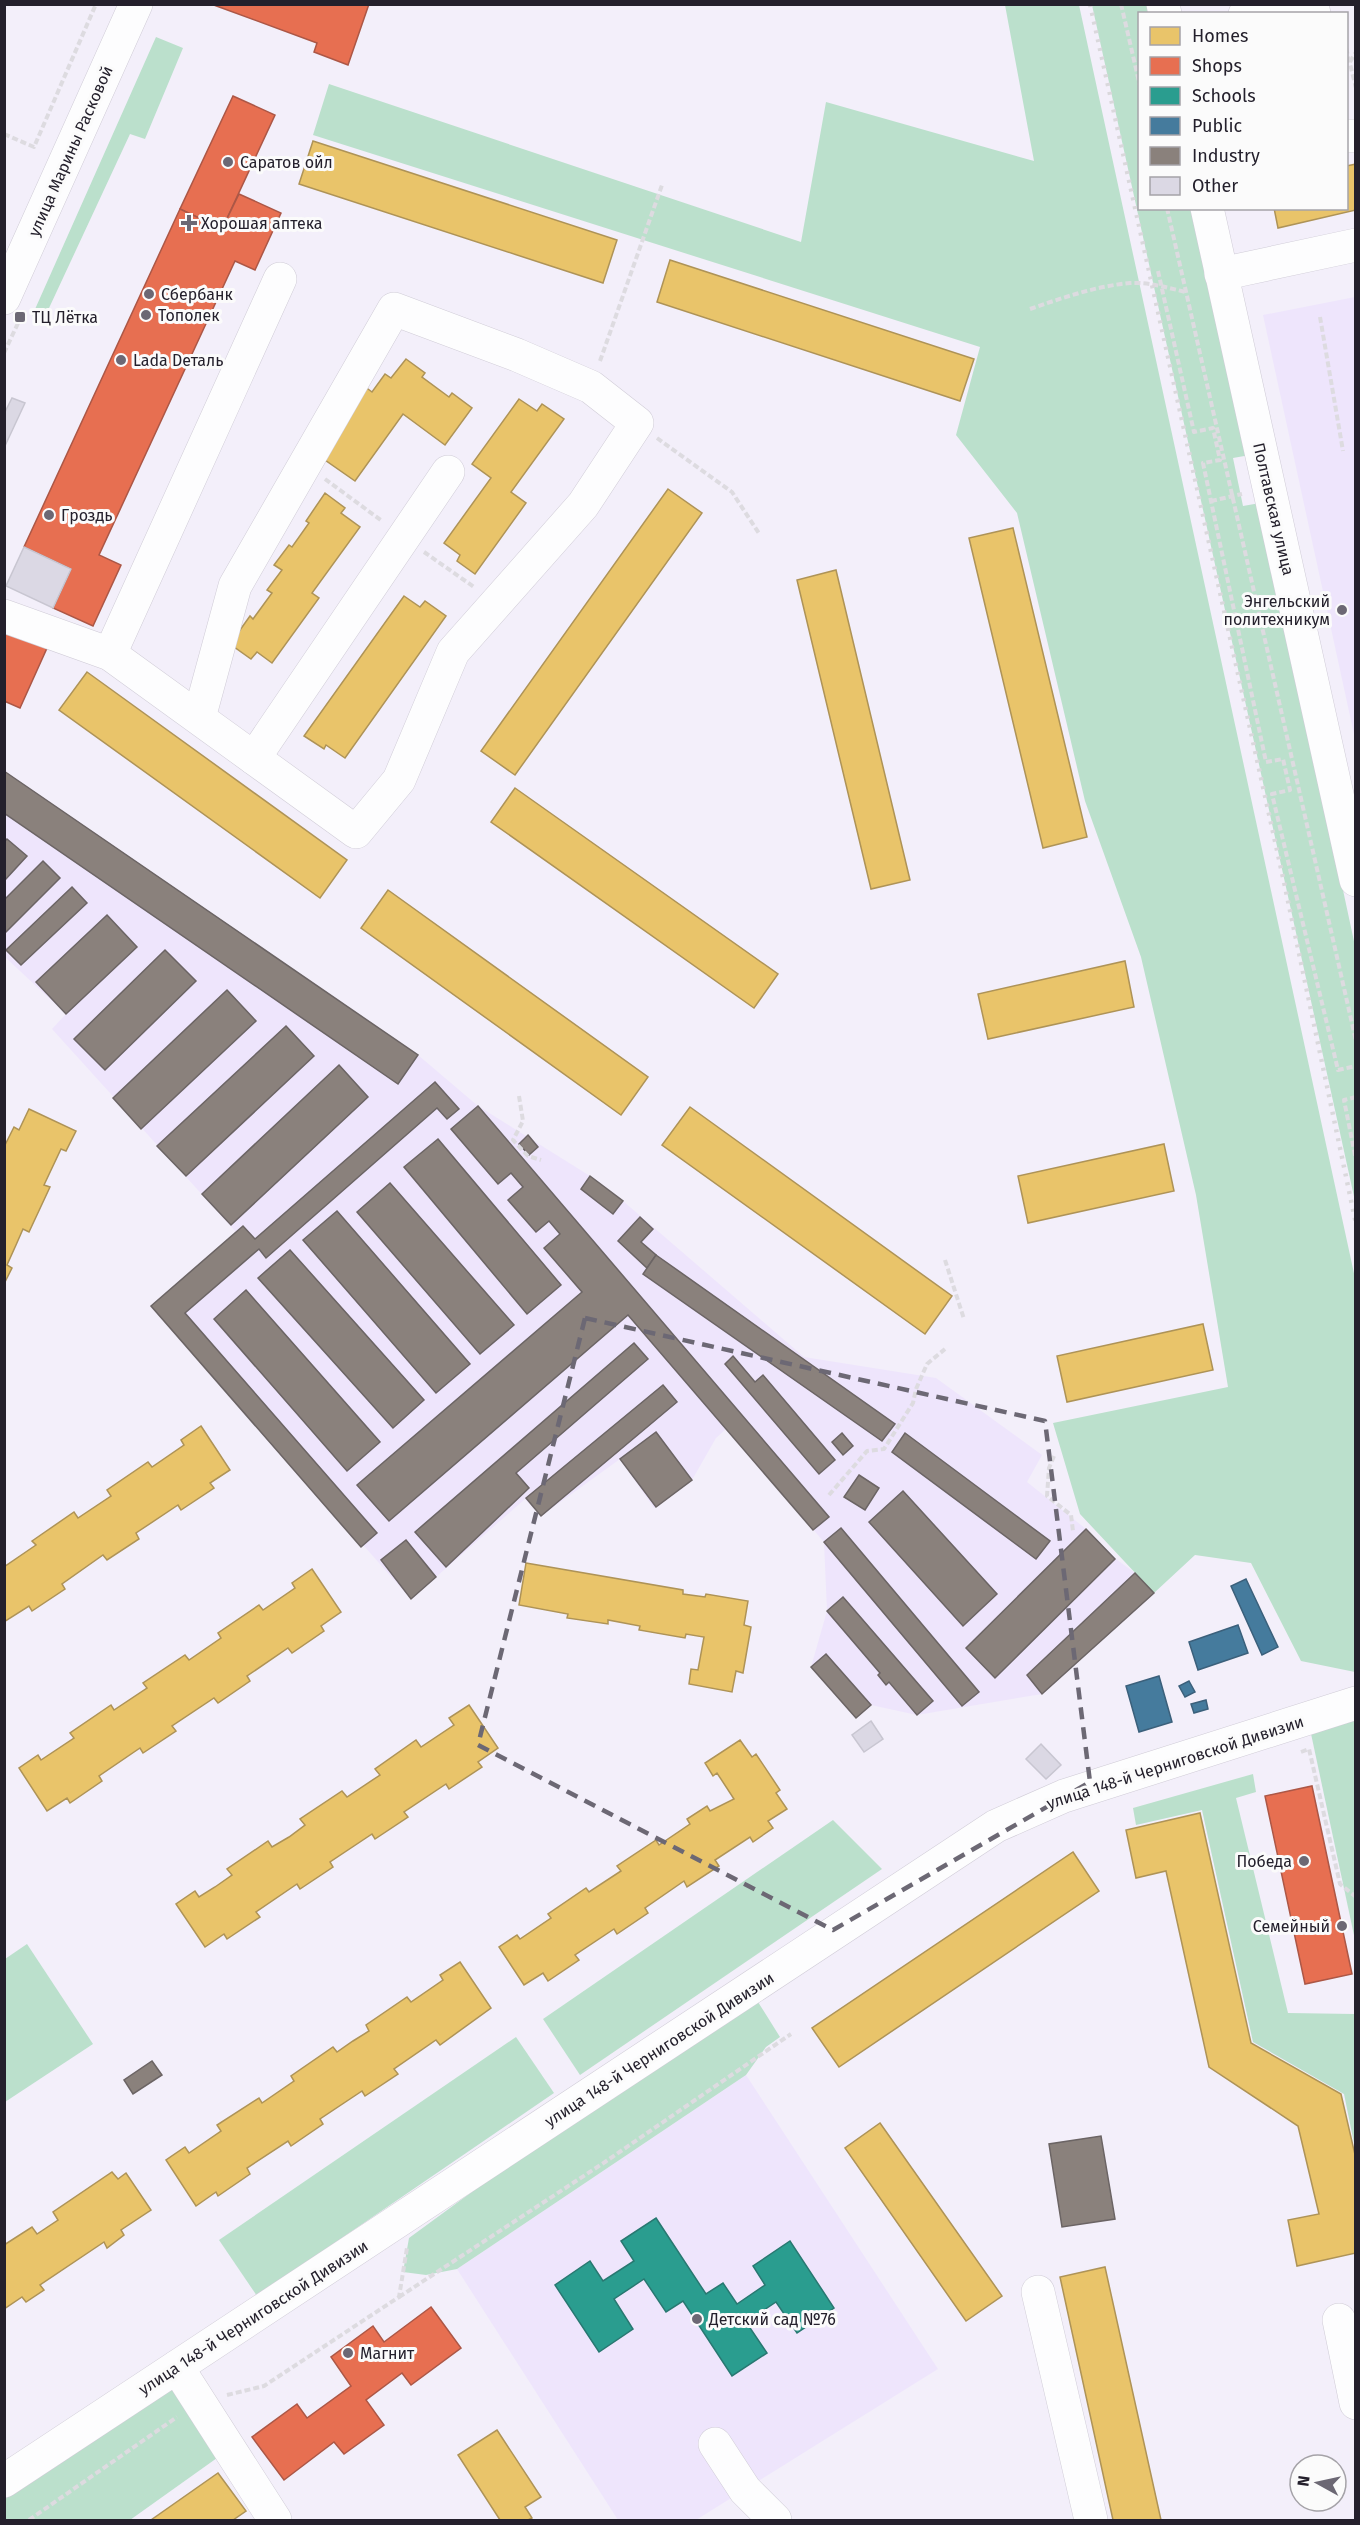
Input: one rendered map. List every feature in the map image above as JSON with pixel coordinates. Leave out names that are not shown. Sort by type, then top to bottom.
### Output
[{"type":"street","name":"улица Марины Расковой","points":[[4,298],[136,4]]},
{"type":"street","points":[[1253,12],[1285,4]]},
{"type":"street","name":"Полтавская улица","points":[[1207,210],[1221,274],[1343,763],[1356,880]]},
{"type":"street","points":[[1221,274],[1356,245]]},
{"type":"street","points":[[110,654],[280,279]]},
{"type":"street","points":[[4,616],[110,654],[356,832],[399,780],[453,652],[583,505],[637,423],[591,387],[517,355],[394,309],[235,586],[199,718]]},
{"type":"street","points":[[255,758],[448,472]]},
{"type":"street","name":"улица 148-й Черниговской Дивизии","points":[[4,2481],[996,1826],[1064,1796],[1356,1703]]},
{"type":"street","points":[[1038,2292],[1090,2520]]},
{"type":"street","points":[[1339,2320],[1356,2403]]},
{"type":"street","points":[[177,2367],[275,2520]]},
{"type":"street","points":[[715,2444],[745,2490],[775,2520]]},
{"type":"path","points":[[4,134],[34,147],[96,4]]},
{"type":"path","points":[[1121,4],[1138,77]]},
{"type":"path","points":[[1350,63],[1356,52]]},
{"type":"path","points":[[1348,53],[1356,88]]},
{"type":"path","points":[[591,387],[662,185]]},
{"type":"path","points":[[1167,210],[1356,1041]]},
{"type":"path","points":[[1158,271],[1194,432],[1213,428],[1220,460],[1203,463],[1266,762],[1283,759],[1290,790],[1272,794],[1338,1070],[1356,1066]]},
{"type":"path","points":[[1030,309],[1075,293],[1131,283],[1186,292]]},
{"type":"path","points":[[1320,316],[1343,451]]},
{"type":"path","points":[[637,423],[732,492],[760,535]]},
{"type":"path","points":[[1211,501],[1232,496]]},
{"type":"path","points":[[519,1096],[523,1121],[513,1140],[528,1156],[541,1160]]},
{"type":"path","points":[[1356,1097],[1344,1100],[1356,1160]]},
{"type":"path","points":[[945,1260],[964,1319]]},
{"type":"path","points":[[829,1495],[867,1451],[884,1449],[913,1404],[916,1389],[927,1364],[945,1348]]},
{"type":"path","points":[[1054,1455],[1049,1468],[1047,1496],[1071,1515],[1073,1531]]},
{"type":"path","points":[[1298,1753],[1309,1749],[1340,1884],[1356,1897]]},
{"type":"path","points":[[29,2520],[199,2401],[264,2386],[605,2162],[791,2034]]},
{"type":"path","points":[[399,2297],[409,2238]]},
{"type":"highlighted area","points":[[585,1318],[1045,1421],[1090,1782],[833,1930],[478,1745]]},
{"type":"shaded area","name":"Энгельский политехникум","points":[[1356,297],[1355,739],[1263,315]]},
{"type":"shaded area","points":[[4,771],[418,1055],[478,1106],[590,1176],[623,1201],[804,1357],[936,1378],[1042,1455],[1027,1482],[1086,1529],[1154,1593],[1042,1694],[917,1715],[871,1705],[856,1718],[811,1667],[827,1611],[824,1542],[726,1429],[716,1438],[692,1480],[654,1508],[620,1459],[541,1516],[525,1499],[411,1599],[151,1306],[236,1232],[52,1029],[66,1014],[5,957]]},
{"type":"shaded area","name":"Детский сад №76","points":[[746,2075],[938,2369],[696,2520],[618,2520],[457,2269]]},
{"type":"green space","points":[[1005,5],[1079,5],[1355,1278],[1355,1672],[1301,1661],[1251,1563],[1195,1555],[1154,1593],[1080,1514],[1053,1423],[1228,1387],[1196,1195],[1141,957],[1085,801],[1017,513],[956,435],[980,347],[313,135],[329,84],[801,242],[826,102],[1034,161]]},
{"type":"green space","points":[[1092,5],[1150,5],[1152,12],[1138,12],[1138,210],[1195,210],[1250,455],[1233,458],[1243,506],[1260,503],[1355,946],[1355,1201]]},
{"type":"green space","points":[[156,37],[183,48],[145,139],[130,134],[43,321],[32,316]]},
{"type":"green space","points":[[1355,1719],[1355,1940],[1310,1729]]},
{"type":"green space","points":[[1253,1774],[1256,1792],[1236,1798],[1288,2013],[1355,2014],[1355,2148],[1344,2094],[1253,2042],[1202,1810],[1136,1825],[1133,1808]]},
{"type":"green space","points":[[833,1820],[882,1869],[580,2075],[543,2019]]},
{"type":"green space","points":[[27,1944],[93,2044],[5,2102],[5,1959]]},
{"type":"green space","points":[[758,2002],[780,2037],[766,2047],[746,2075],[457,2269],[426,2275],[403,2272],[409,2238],[495,2175]]},
{"type":"green space","points":[[516,2037],[554,2093],[257,2296],[219,2240]]},
{"type":"green space","points":[[188,2379],[231,2448],[130,2520],[5,2520],[5,2499]]},
{"type":"building: Homes","points":[[313,141],[617,240],[603,283],[299,184]]},
{"type":"building: Homes","points":[[1356,164],[1356,210],[1278,228],[1274,210],[1348,210],[1348,166]]},
{"type":"building: Homes","points":[[670,260],[974,359],[960,401],[657,302]]},
{"type":"building: Homes","points":[[406,359],[425,373],[422,377],[449,397],[452,393],[472,408],[445,445],[403,414],[355,481],[315,453],[364,386],[372,392],[385,374],[391,378]]},
{"type":"building: Homes","points":[[519,399],[537,411],[542,404],[564,419],[511,492],[526,503],[475,574],[457,561],[460,555],[444,543],[491,478],[472,464]]},
{"type":"building: Homes","points":[[668,489],[702,513],[515,775],[481,751]]},
{"type":"building: Homes","points":[[325,493],[345,508],[341,513],[360,527],[312,593],[319,598],[272,663],[257,652],[251,659],[230,644],[250,616],[253,619],[272,593],[267,590],[282,570],[274,565],[289,545],[292,547],[309,523],[306,521]]},
{"type":"building: Homes","points":[[1013,528],[1087,837],[1043,848],[969,538]]},
{"type":"building: Homes","points":[[836,570],[910,880],[871,889],[797,580]]},
{"type":"building: Homes","points":[[404,596],[420,607],[425,601],[446,616],[345,758],[326,745],[324,749],[304,736]]},
{"type":"building: Homes","points":[[87,672],[347,860],[320,898],[59,710]]},
{"type":"building: Homes","points":[[515,788],[778,974],[754,1008],[491,822]]},
{"type":"building: Homes","points":[[388,890],[648,1077],[621,1115],[361,928]]},
{"type":"building: Homes","points":[[1125,961],[1134,1007],[988,1039],[978,994]]},
{"type":"building: Homes","points":[[690,1107],[952,1296],[925,1334],[662,1145]]},
{"type":"building: Homes","points":[[29,1109],[76,1131],[66,1151],[61,1149],[44,1185],[50,1187],[29,1232],[23,1229],[7,1265],[12,1268],[4,1284],[4,1147],[14,1127],[19,1130]]},
{"type":"building: Homes","points":[[1164,1144],[1174,1191],[1028,1223],[1018,1176]]},
{"type":"building: Homes","points":[[1203,1324],[1213,1370],[1067,1402],[1057,1356]]},
{"type":"building: Homes","points":[[201,1426],[230,1470],[210,1483],[214,1488],[181,1510],[178,1505],[136,1533],[139,1539],[107,1560],[103,1555],[62,1584],[65,1589],[32,1611],[29,1606],[4,1622],[4,1567],[36,1545],[32,1541],[74,1512],[78,1518],[111,1496],[107,1490],[148,1462],[152,1467],[184,1445],[181,1440]]},
{"type":"building: Homes","points":[[526,1563],[683,1590],[683,1594],[705,1597],[706,1594],[748,1601],[744,1625],[751,1627],[743,1673],[736,1671],[732,1692],[689,1684],[691,1669],[698,1670],[704,1637],[686,1634],[685,1638],[639,1630],[640,1626],[608,1620],[608,1624],[567,1618],[568,1614],[519,1605]]},
{"type":"building: Homes","points":[[312,1569],[341,1612],[321,1626],[324,1631],[292,1653],[288,1648],[247,1676],[250,1681],[218,1703],[214,1698],[172,1726],[176,1731],[143,1753],[140,1748],[99,1776],[102,1781],[70,1803],[67,1798],[47,1811],[19,1768],[38,1755],[41,1760],[74,1738],[70,1733],[111,1705],[114,1710],[147,1688],[143,1683],[185,1655],[189,1660],[221,1638],[218,1633],[259,1605],[263,1610],[295,1588],[292,1583]]},
{"type":"building: Homes","points":[[469,1705],[498,1748],[478,1762],[482,1767],[449,1789],[446,1784],[404,1812],[408,1817],[375,1839],[372,1834],[330,1862],[333,1867],[300,1889],[297,1884],[256,1912],[260,1917],[227,1939],[224,1934],[205,1947],[176,1904],[195,1891],[199,1897],[215,1887],[232,1875],[227,1869],[268,1841],[272,1847],[289,1837],[305,1825],[300,1819],[342,1791],[347,1797],[380,1775],[375,1769],[416,1740],[421,1747],[454,1725],[449,1718]]},
{"type":"building: Homes","points":[[740,1740],[752,1757],[756,1754],[780,1790],[776,1793],[787,1809],[768,1821],[773,1828],[753,1842],[750,1837],[715,1860],[719,1866],[687,1887],[684,1881],[645,1908],[648,1913],[617,1934],[614,1929],[575,1955],[579,1960],[548,1981],[543,1973],[524,1985],[499,1947],[517,1935],[520,1939],[551,1918],[548,1914],[586,1888],[589,1892],[621,1871],[617,1866],[656,1840],[659,1845],[690,1824],[687,1819],[707,1806],[710,1811],[734,1799],[717,1773],[713,1776],[705,1763]]},
{"type":"building: Homes","points":[[1200,1813],[1251,2043],[1341,2094],[1356,2159],[1356,2253],[1297,2266],[1288,2220],[1319,2214],[1298,2126],[1209,2067],[1166,1871],[1136,1878],[1126,1830]]},
{"type":"building: Homes","points":[[1073,1852],[1099,1891],[839,2067],[812,2028]]},
{"type":"building: Homes","points":[[460,1962],[491,2008],[440,2045],[436,2040],[394,2069],[398,2074],[365,2096],[362,2091],[320,2119],[323,2124],[291,2146],[288,2141],[247,2168],[250,2174],[218,2196],[216,2192],[196,2206],[166,2160],[185,2147],[189,2153],[221,2131],[217,2125],[259,2098],[262,2103],[294,2081],[291,2076],[333,2047],[337,2052],[369,2031],[366,2025],[407,1997],[411,2002],[443,1980],[440,1975]]},
{"type":"building: Homes","points":[[880,2123],[1002,2296],[966,2321],[845,2148]]},
{"type":"building: Homes","points":[[112,2172],[118,2179],[126,2173],[151,2210],[121,2230],[124,2235],[107,2248],[104,2242],[40,2285],[44,2290],[26,2302],[22,2297],[4,2309],[4,2245],[32,2227],[37,2234],[58,2220],[53,2212]]},
{"type":"building: Homes","points":[[1105,2267],[1161,2520],[1113,2520],[1060,2277]]},
{"type":"building: Homes","points":[[497,2430],[541,2497],[525,2507],[532,2518],[528,2520],[500,2520],[458,2455]]},
{"type":"building: Homes","points":[[218,2473],[246,2511],[233,2520],[151,2520]]},
{"type":"building: Shops","points":[[211,4],[369,4],[348,65],[314,52],[317,43]]},
{"type":"building: Shops","points":[[233,96],[275,115],[222,229],[180,209]]},
{"type":"building: Shops","points":[[239,194],[281,213],[255,270],[235,261],[99,555],[121,565],[93,626],[53,608],[71,569],[24,547],[180,209],[222,229]]},
{"type":"building: Shops","points":[[4,628],[47,648],[20,708],[4,701]]},
{"type":"building: Shops","name":"Победа","points":[[1312,1786],[1352,1974],[1305,1984],[1265,1796]]},
{"type":"building: Shops","points":[[431,2307],[461,2348],[411,2385],[402,2373],[366,2400],[384,2425],[344,2454],[334,2442],[284,2480],[252,2437],[297,2404],[307,2418],[351,2386],[331,2357],[373,2326],[384,2342]]},
{"type":"building: Schools","points":[[656,2218],[706,2294],[723,2283],[737,2304],[765,2285],[753,2266],[790,2241],[834,2308],[797,2333],[776,2302],[746,2322],[767,2353],[732,2376],[683,2301],[666,2312],[644,2279],[614,2299],[633,2329],[599,2352],[555,2285],[590,2261],[603,2281],[634,2261],[621,2241]]},
{"type":"building: Public","points":[[1246,1579],[1278,1647],[1262,1655],[1231,1586]]},
{"type":"building: Public","points":[[1238,1625],[1248,1653],[1198,1670],[1189,1642]]},
{"type":"building: Public","points":[[1159,1676],[1172,1722],[1139,1732],[1126,1686]]},
{"type":"building: Public","points":[[1189,1681],[1195,1692],[1185,1697],[1179,1686]]},
{"type":"building: Public","points":[[1206,1700],[1208,1709],[1194,1713],[1191,1704]]},
{"type":"building: Industry","points":[[4,771],[418,1055],[398,1084],[4,813]]},
{"type":"building: Industry","points":[[7,839],[27,856],[4,881],[4,842]]},
{"type":"building: Industry","points":[[43,861],[60,878],[4,934],[4,900]]},
{"type":"building: Industry","points":[[72,887],[87,903],[21,965],[6,950]]},
{"type":"building: Industry","points":[[107,915],[137,947],[66,1014],[36,982]]},
{"type":"building: Industry","points":[[165,950],[196,981],[105,1070],[74,1039]]},
{"type":"building: Industry","points":[[227,990],[256,1021],[141,1129],[113,1098]]},
{"type":"building: Industry","points":[[286,1026],[314,1056],[186,1176],[157,1146]]},
{"type":"building: Industry","points":[[339,1065],[368,1097],[231,1225],[202,1194]]},
{"type":"building: Industry","points":[[435,1082],[459,1109],[447,1119],[437,1108],[266,1258],[259,1249],[185,1313],[377,1533],[361,1547],[151,1306],[243,1226],[255,1239]]},
{"type":"building: Industry","points":[[478,1106],[829,1517],[813,1530],[628,1315],[389,1521],[357,1485],[582,1292],[544,1248],[560,1234],[549,1221],[536,1232],[508,1200],[523,1187],[511,1173],[498,1184],[451,1129]]},
{"type":"building: Industry","points":[[528,1135],[538,1147],[529,1155],[519,1144]]},
{"type":"building: Industry","points":[[438,1139],[561,1285],[527,1314],[404,1167]]},
{"type":"building: Industry","points":[[590,1176],[623,1201],[613,1214],[581,1189]]},
{"type":"building: Industry","points":[[390,1183],[514,1325],[480,1354],[357,1212]]},
{"type":"building: Industry","points":[[337,1211],[470,1364],[436,1393],[303,1240]]},
{"type":"building: Industry","points":[[640,1217],[653,1229],[641,1242],[656,1255],[647,1268],[618,1241]]},
{"type":"building: Industry","points":[[290,1250],[424,1400],[393,1428],[258,1278]]},
{"type":"building: Industry","points":[[656,1255],[895,1424],[882,1441],[643,1274]]},
{"type":"building: Industry","points":[[246,1290],[380,1442],[347,1471],[214,1319]]},
{"type":"building: Industry","points":[[634,1343],[648,1359],[516,1473],[529,1488],[446,1567],[415,1532]]},
{"type":"building: Industry","points":[[733,1356],[755,1382],[763,1375],[835,1460],[819,1474],[725,1364]]},
{"type":"building: Industry","points":[[663,1385],[677,1402],[541,1516],[526,1498]]},
{"type":"building: Industry","points":[[656,1432],[692,1480],[656,1507],[620,1459]]},
{"type":"building: Industry","points":[[842,1433],[853,1446],[843,1455],[832,1442]]},
{"type":"building: Industry","points":[[905,1433],[1050,1541],[1036,1559],[892,1452]]},
{"type":"building: Industry","points":[[859,1475],[879,1488],[865,1510],[844,1497]]},
{"type":"building: Industry","points":[[903,1491],[997,1594],[963,1626],[869,1522]]},
{"type":"building: Industry","points":[[841,1528],[979,1692],[962,1706],[824,1542]]},
{"type":"building: Industry","points":[[1086,1529],[1115,1559],[995,1678],[966,1648]]},
{"type":"building: Industry","points":[[406,1540],[436,1577],[411,1599],[381,1560]]},
{"type":"building: Industry","points":[[1135,1573],[1154,1593],[1042,1694],[1027,1675]]},
{"type":"building: Industry","points":[[843,1597],[933,1701],[917,1715],[889,1682],[886,1685],[878,1675],[880,1673],[827,1611]]},
{"type":"building: Industry","points":[[826,1654],[871,1705],[856,1718],[811,1667]]},
{"type":"building: Industry","points":[[152,2061],[162,2075],[133,2094],[124,2080]]},
{"type":"building: Industry","points":[[1101,2136],[1115,2219],[1062,2227],[1049,2144]]},
{"type":"building: Other","points":[[12,398],[25,403],[4,448],[4,414]]},
{"type":"building: Other","points":[[24,547],[71,569],[53,608],[6,586]]},
{"type":"building: Other","points":[[871,1721],[883,1739],[864,1752],[852,1735]]},
{"type":"building: Other","points":[[1041,1744],[1061,1765],[1046,1779],[1026,1759]]},
{"type":"railway","points":[[1090,4],[1284,882],[1356,1224]]},
{"type":"place","name":"Саратов ойл","points":[[228,162]]},
{"type":"place","name":"Хорошая аптека","points":[[189,223]]},
{"type":"place","name":"Сбербанк","points":[[149,294]]},
{"type":"place","name":"Тополек","points":[[146,315]]},
{"type":"place","name":"ТЦ Лётка","points":[[20,317]]},
{"type":"place","name":"Lada Dеталь","points":[[121,360]]},
{"type":"place","name":"Гроздь","points":[[49,515]]},
{"type":"place","name":"Энгельский политехникум","points":[[1342,610]]},
{"type":"place","name":"Победа","points":[[1304,1861]]},
{"type":"place","name":"Семейный","points":[[1342,1926]]},
{"type":"place","name":"Детский сад №76","points":[[697,2319]]},
{"type":"place","name":"Магнит","points":[[348,2353]]}]
